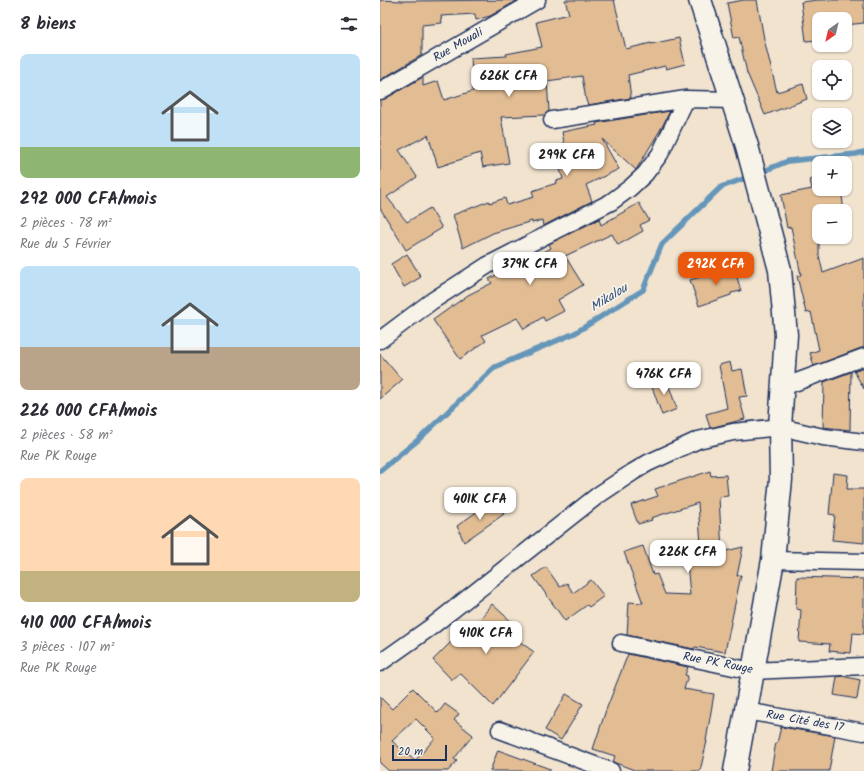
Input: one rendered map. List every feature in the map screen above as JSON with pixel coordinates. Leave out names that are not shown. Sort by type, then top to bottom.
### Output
[{"type":"highway","points":[[702,0],[747,146],[780,270],[786,334],[780,427],[781,479],[773,560],[735,771]]},
{"type":"street","name":"Rue Mouali","points":[[380,91],[537,0]]},
{"type":"street","points":[[380,340],[432,301],[488,265],[611,202],[630,188],[645,174],[660,154],[686,99]]},
{"type":"street","points":[[552,120],[686,99],[732,100]]},
{"type":"street","points":[[783,387],[864,357]]},
{"type":"street","points":[[380,662],[431,627],[597,496],[648,463],[698,440],[733,432],[780,427],[823,436],[864,442]]},
{"type":"street","points":[[773,560],[864,562]]},
{"type":"street","name":"Rue PK Rouge","points":[[621,643],[752,671],[864,666]]},
{"type":"street","name":"Rue Cité des 17","points":[[746,711],[864,732]]},
{"type":"street","points":[[500,730],[611,771]]},
{"type":"building","points":[[380,0],[518,0],[490,16],[476,20],[475,14],[441,16],[442,23],[422,25],[422,55],[380,80]]},
{"type":"building","points":[[565,0],[614,0],[626,49],[679,38],[685,64],[666,69],[665,66],[628,75],[631,98],[588,105],[582,76],[547,81],[549,111],[544,115],[501,117],[509,163],[483,167],[480,153],[438,167],[428,135],[399,150],[417,177],[387,197],[407,222],[430,208],[442,228],[406,250],[380,208],[380,100],[385,99],[423,77],[423,86],[438,81],[444,100],[473,91],[471,58],[507,56],[506,54],[542,47],[536,22],[569,14]]},
{"type":"building","points":[[744,0],[757,0],[764,39],[777,92],[803,84],[807,99],[765,115],[747,73],[739,37],[734,38],[727,3]]},
{"type":"building","points":[[818,0],[864,0],[864,23],[852,24],[852,12],[812,12],[812,41],[806,41],[801,2]]},
{"type":"building","points":[[670,111],[636,170],[602,139],[619,169],[586,185],[592,201],[543,226],[542,220],[532,223],[532,221],[493,233],[463,248],[453,215],[489,201],[490,203],[505,198],[507,205],[534,197],[532,191],[557,183],[556,181],[563,179],[556,156],[566,153],[562,132],[597,125],[596,123]]},
{"type":"building","points":[[812,189],[812,196],[842,196],[843,204],[812,204],[812,244],[819,244],[819,255],[823,273],[864,258],[864,348],[814,366],[810,353],[819,350],[811,312],[806,313],[797,276],[801,275],[791,227],[787,228],[781,195]]},
{"type":"building","points":[[639,203],[649,220],[640,225],[643,231],[618,245],[612,234],[565,256],[583,285],[558,300],[564,311],[545,321],[543,317],[524,329],[517,318],[482,335],[486,341],[460,359],[433,320],[468,295],[492,283],[489,279],[511,267],[516,274],[527,268],[525,263],[551,248],[549,244],[599,219],[601,225]]},
{"type":"building","points":[[407,254],[421,277],[404,287],[391,264]]},
{"type":"building","points":[[734,267],[741,291],[731,293],[731,295],[699,306],[690,280]]},
{"type":"building","points":[[380,354],[402,380],[380,399]]},
{"type":"building","points":[[730,362],[732,371],[742,369],[747,396],[739,397],[745,419],[710,428],[706,414],[727,408],[719,365]]},
{"type":"building","points":[[864,367],[864,389],[854,371]]},
{"type":"building","points":[[851,372],[850,430],[823,427],[824,382]]},
{"type":"building","points":[[666,378],[677,409],[662,415],[651,384]]},
{"type":"building","points":[[710,471],[711,476],[726,475],[728,496],[719,497],[722,552],[743,547],[737,576],[741,575],[725,652],[695,647],[694,649],[627,635],[629,602],[643,603],[624,552],[643,546],[653,575],[657,574],[665,594],[690,595],[687,562],[702,559],[698,503],[651,518],[652,520],[638,524],[631,505],[658,496],[655,489]]},
{"type":"building","points":[[833,473],[848,475],[847,489],[864,489],[864,543],[832,540],[835,515],[829,514]]},
{"type":"building","points":[[493,500],[504,514],[464,542],[457,526]]},
{"type":"building","points":[[546,567],[560,587],[567,583],[573,593],[591,580],[604,596],[589,607],[587,605],[565,621],[533,576]]},
{"type":"building","points":[[797,577],[864,579],[864,634],[853,633],[851,653],[829,651],[830,644],[799,642],[801,610],[796,609]]},
{"type":"building","points":[[492,604],[515,625],[509,634],[534,652],[493,706],[460,673],[452,680],[433,660],[469,624],[473,628]]},
{"type":"building","points":[[628,654],[688,667],[685,675],[688,676],[684,689],[714,694],[707,741],[700,771],[637,771],[613,762],[615,756],[593,749],[606,710]]},
{"type":"building","points":[[842,676],[860,680],[857,699],[834,695],[837,677]]},
{"type":"building","points":[[413,688],[438,713],[445,704],[459,714],[454,720],[473,735],[454,759],[457,761],[448,771],[389,771],[380,763],[380,697],[392,709]],"holes":[[[416,719],[435,738],[415,761],[392,741]]]},
{"type":"building","points":[[566,694],[583,704],[561,740],[545,730]]},
{"type":"building","points":[[781,727],[835,736],[829,771],[771,771],[776,742],[777,743]]},
{"type":"building","points":[[498,750],[550,769],[550,771],[490,771]]},
{"type":"waterway","name":"Mikalou","points":[[759,173],[788,161],[864,152]]},
{"type":"waterway","name":"Mikalou","points":[[380,471],[418,440],[495,367],[575,333],[643,290],[662,244],[721,187],[751,176]]}]
